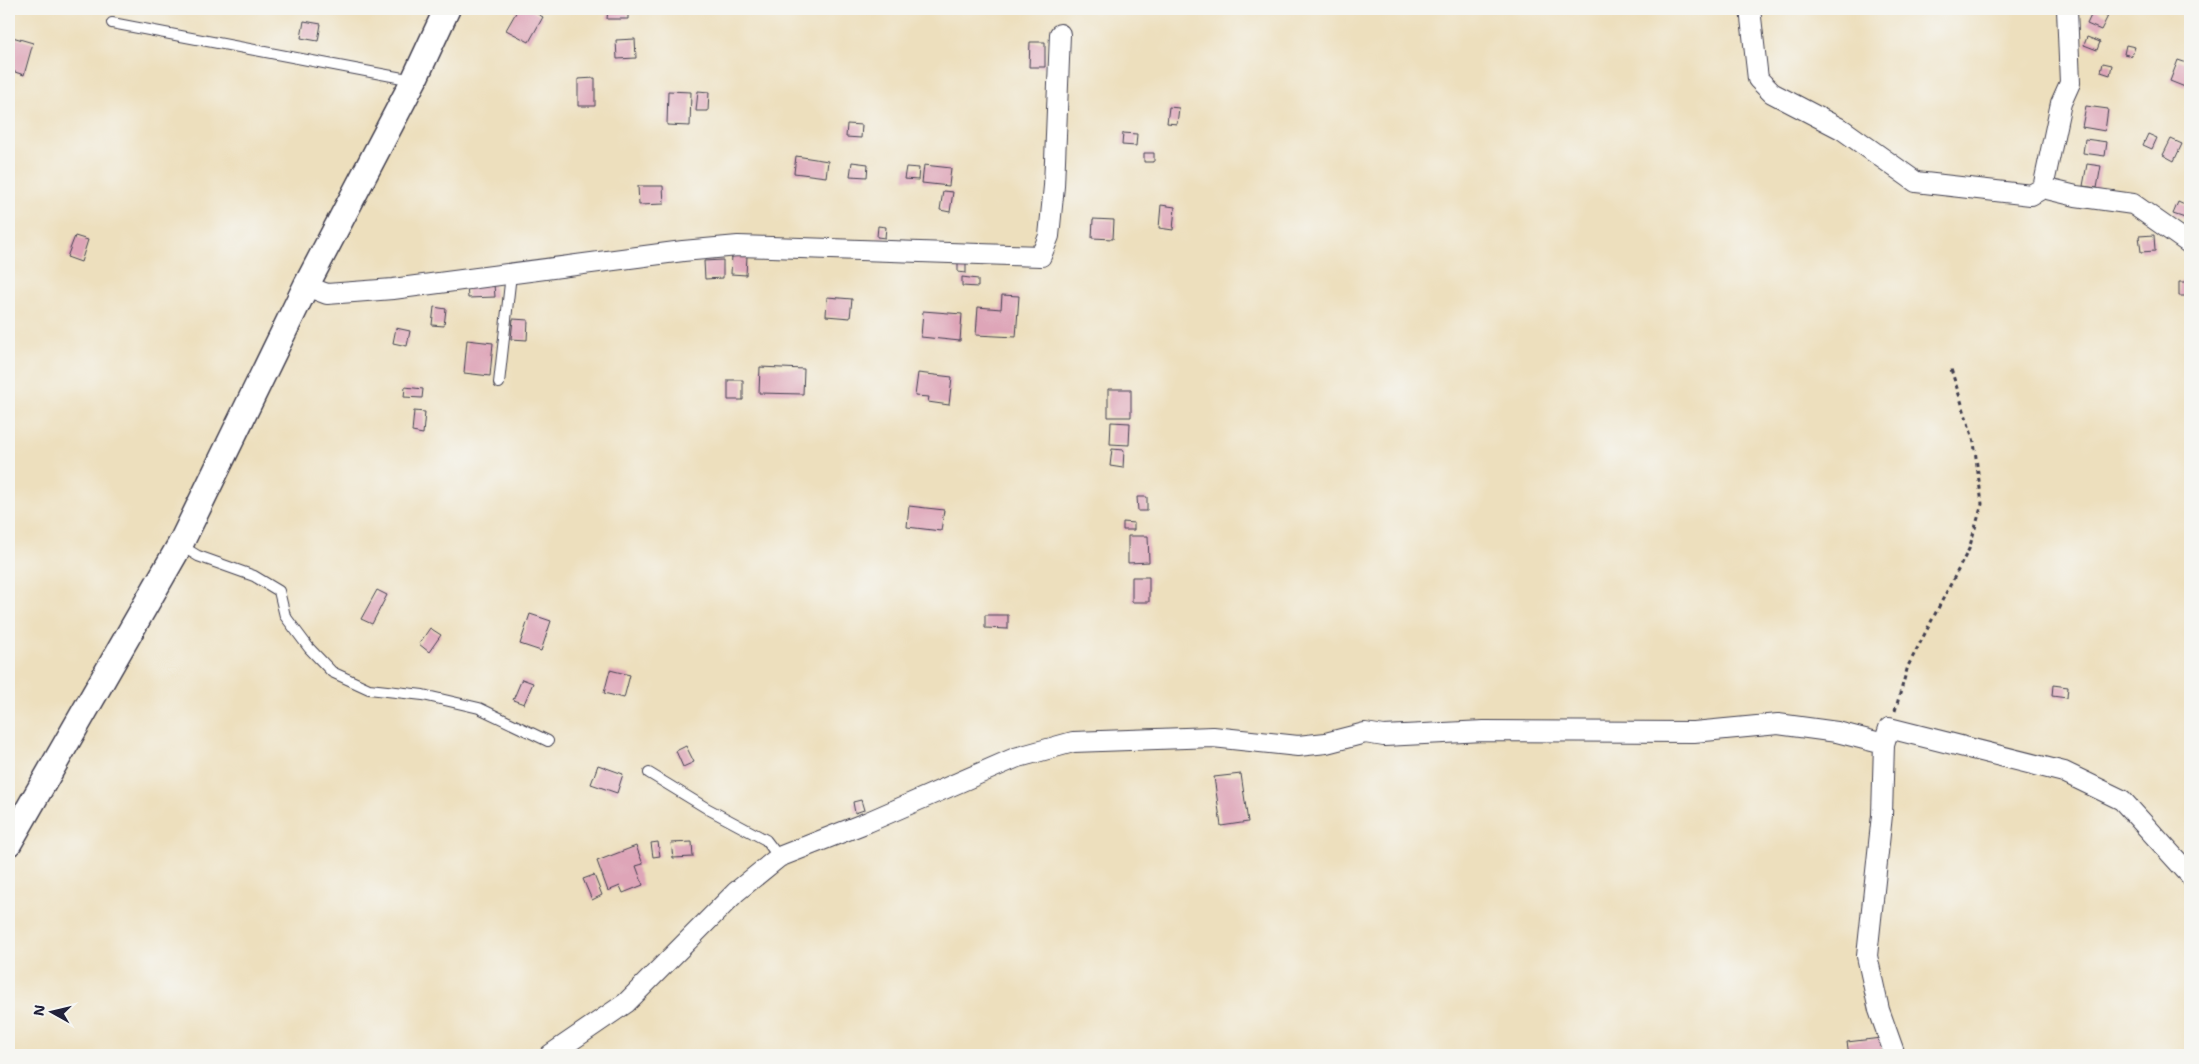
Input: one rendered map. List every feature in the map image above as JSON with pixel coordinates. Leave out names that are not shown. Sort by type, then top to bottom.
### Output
[{"type":"street","points":[[9,843],[180,546],[306,286],[414,80],[447,9]]},
{"type":"street","points":[[1750,9],[1758,79],[1772,93],[1843,130],[1916,182],[2031,195],[2043,188],[2076,196],[2133,204],[2190,244]]},
{"type":"street","points":[[2043,188],[2060,103],[2070,83],[2067,9]]},
{"type":"street","points":[[306,286],[327,294],[738,246],[1040,256],[1049,236],[1054,186],[1060,34]]},
{"type":"street","points":[[550,1055],[626,1003],[736,892],[779,857],[868,822],[1015,758],[1073,742],[1213,737],[1298,746],[1326,743],[1365,733],[1384,736],[1484,731],[1694,732],[1778,724],[1887,736],[2064,772],[2122,800],[2190,875]]},
{"type":"street","points":[[1887,736],[1882,816],[1867,956],[1879,1010],[1895,1055]]},
{"type":"lane","points":[[112,23],[414,80]]},
{"type":"lane","points":[[498,383],[511,274]]},
{"type":"lane","points":[[180,546],[198,556],[254,576],[279,591],[285,616],[309,648],[332,672],[369,689],[424,695],[479,708],[548,741]]},
{"type":"lane","points":[[649,772],[708,809],[766,840],[779,857]]},
{"type":"path","points":[[1887,736],[1908,666],[1969,549],[1982,504],[1974,442],[1950,366]]},
{"type":"building","points":[[518,9],[529,9],[543,17],[529,42],[506,30]]},
{"type":"building","points":[[608,9],[628,9],[628,19],[607,19]]},
{"type":"building","points":[[2094,9],[2108,16],[2101,30],[2087,24]]},
{"type":"building","points":[[304,21],[321,24],[318,41],[301,38]]},
{"type":"building","points":[[9,36],[33,43],[24,75],[9,70]]},
{"type":"building","points":[[2087,37],[2100,42],[2097,50],[2084,45]]},
{"type":"building","points":[[635,39],[636,58],[617,59],[616,40]]},
{"type":"building","points":[[1030,42],[1045,42],[1045,67],[1029,67]]},
{"type":"building","points":[[2126,45],[2135,47],[2132,56],[2124,54]]},
{"type":"building","points":[[2178,60],[2190,64],[2190,73],[2185,87],[2170,81]]},
{"type":"building","points":[[2103,63],[2112,65],[2110,75],[2101,72]]},
{"type":"building","points":[[595,78],[595,106],[578,106],[578,79]]},
{"type":"building","points":[[668,91],[691,92],[690,126],[667,125]]},
{"type":"building","points":[[698,91],[709,92],[708,111],[696,111]]},
{"type":"building","points":[[2086,106],[2108,109],[2105,131],[2082,127]]},
{"type":"building","points":[[1169,107],[1179,108],[1177,124],[1167,123]]},
{"type":"building","points":[[847,124],[862,125],[861,138],[846,137]]},
{"type":"building","points":[[1123,133],[1137,134],[1136,146],[1122,145]]},
{"type":"building","points":[[2148,134],[2157,138],[2152,149],[2143,145]]},
{"type":"building","points":[[2085,139],[2107,142],[2105,156],[2083,153]]},
{"type":"building","points":[[2171,139],[2182,144],[2174,161],[2163,155]]},
{"type":"building","points":[[1144,153],[1154,153],[1154,162],[1144,162]]},
{"type":"building","points":[[796,156],[828,161],[826,177],[794,173]]},
{"type":"building","points":[[852,162],[868,164],[867,177],[850,176]]},
{"type":"building","points":[[2087,164],[2101,166],[2097,188],[2083,186]]},
{"type":"building","points":[[924,165],[951,168],[949,186],[922,183]]},
{"type":"building","points":[[906,167],[919,168],[918,180],[904,179]]},
{"type":"building","points":[[638,186],[663,186],[664,204],[639,205]]},
{"type":"building","points":[[943,191],[953,192],[950,212],[940,210]]},
{"type":"building","points":[[2178,202],[2189,207],[2185,218],[2173,214]]},
{"type":"building","points":[[1161,205],[1175,207],[1173,230],[1159,228]]},
{"type":"building","points":[[1093,219],[1114,220],[1113,239],[1092,238]]},
{"type":"building","points":[[878,226],[886,227],[885,238],[877,237]]},
{"type":"building","points":[[2154,235],[2155,251],[2141,252],[2139,236]]},
{"type":"building","points":[[75,236],[88,240],[81,262],[67,257]]},
{"type":"building","points":[[732,255],[747,256],[746,275],[731,274]]},
{"type":"building","points":[[723,260],[723,278],[705,279],[704,261]]},
{"type":"building","points":[[958,260],[966,261],[966,273],[958,272]]},
{"type":"building","points":[[962,277],[978,279],[978,287],[962,286]]},
{"type":"building","points":[[2179,282],[2190,282],[2190,296],[2179,296]]},
{"type":"building","points":[[494,284],[495,297],[468,298],[467,286]]},
{"type":"building","points":[[1002,295],[1019,296],[1016,337],[976,335],[978,307],[1001,309]]},
{"type":"building","points":[[827,297],[852,299],[850,318],[826,316]]},
{"type":"building","points":[[434,307],[446,309],[444,326],[432,325]]},
{"type":"building","points":[[923,311],[962,314],[960,341],[921,337]]},
{"type":"building","points":[[513,319],[528,320],[527,340],[511,339]]},
{"type":"building","points":[[396,328],[410,331],[407,346],[393,343]]},
{"type":"building","points":[[467,340],[493,343],[490,376],[464,373]]},
{"type":"building","points":[[760,367],[804,369],[803,394],[759,393]]},
{"type":"building","points":[[918,373],[952,377],[949,405],[928,402],[929,397],[915,396]]},
{"type":"building","points":[[728,380],[743,380],[743,400],[728,400]]},
{"type":"building","points":[[405,387],[423,389],[422,398],[404,397]]},
{"type":"building","points":[[1108,389],[1131,389],[1131,417],[1108,417]]},
{"type":"building","points":[[414,411],[425,412],[423,434],[412,432]]},
{"type":"building","points":[[1111,422],[1130,423],[1129,445],[1110,444]]},
{"type":"building","points":[[1112,449],[1124,450],[1123,468],[1110,466]]},
{"type":"building","points":[[1137,497],[1147,497],[1147,511],[1138,511]]},
{"type":"building","points":[[909,506],[944,510],[941,531],[907,527]]},
{"type":"building","points":[[1123,522],[1134,523],[1134,530],[1123,530]]},
{"type":"building","points":[[1128,536],[1148,536],[1149,562],[1128,563]]},
{"type":"building","points":[[1132,577],[1149,577],[1149,602],[1132,602]]},
{"type":"building","points":[[377,590],[387,595],[372,624],[361,619]]},
{"type":"building","points":[[530,614],[551,621],[541,651],[520,644]]},
{"type":"building","points":[[985,615],[1008,615],[1008,629],[985,628]]},
{"type":"building","points":[[430,628],[441,635],[429,652],[419,644]]},
{"type":"building","points":[[610,670],[630,675],[624,698],[604,693]]},
{"type":"building","points":[[522,679],[533,683],[524,704],[513,700]]},
{"type":"building","points":[[2053,685],[2068,687],[2067,698],[2052,696]]},
{"type":"building","points":[[686,746],[694,762],[683,767],[676,751]]},
{"type":"building","points":[[598,765],[623,774],[617,793],[591,784]]},
{"type":"building","points":[[1241,774],[1248,822],[1221,826],[1214,777]]},
{"type":"building","points":[[861,800],[864,810],[855,813],[853,802]]},
{"type":"building","points":[[658,842],[660,856],[653,857],[651,843]]},
{"type":"building","points":[[692,842],[693,857],[673,858],[671,843]]},
{"type":"building","points":[[636,846],[643,864],[636,866],[643,885],[623,893],[620,886],[608,891],[597,861]]},
{"type":"building","points":[[594,875],[602,895],[592,900],[583,879]]},
{"type":"building","points":[[1881,1038],[1883,1055],[1849,1055],[1847,1042]]}]
